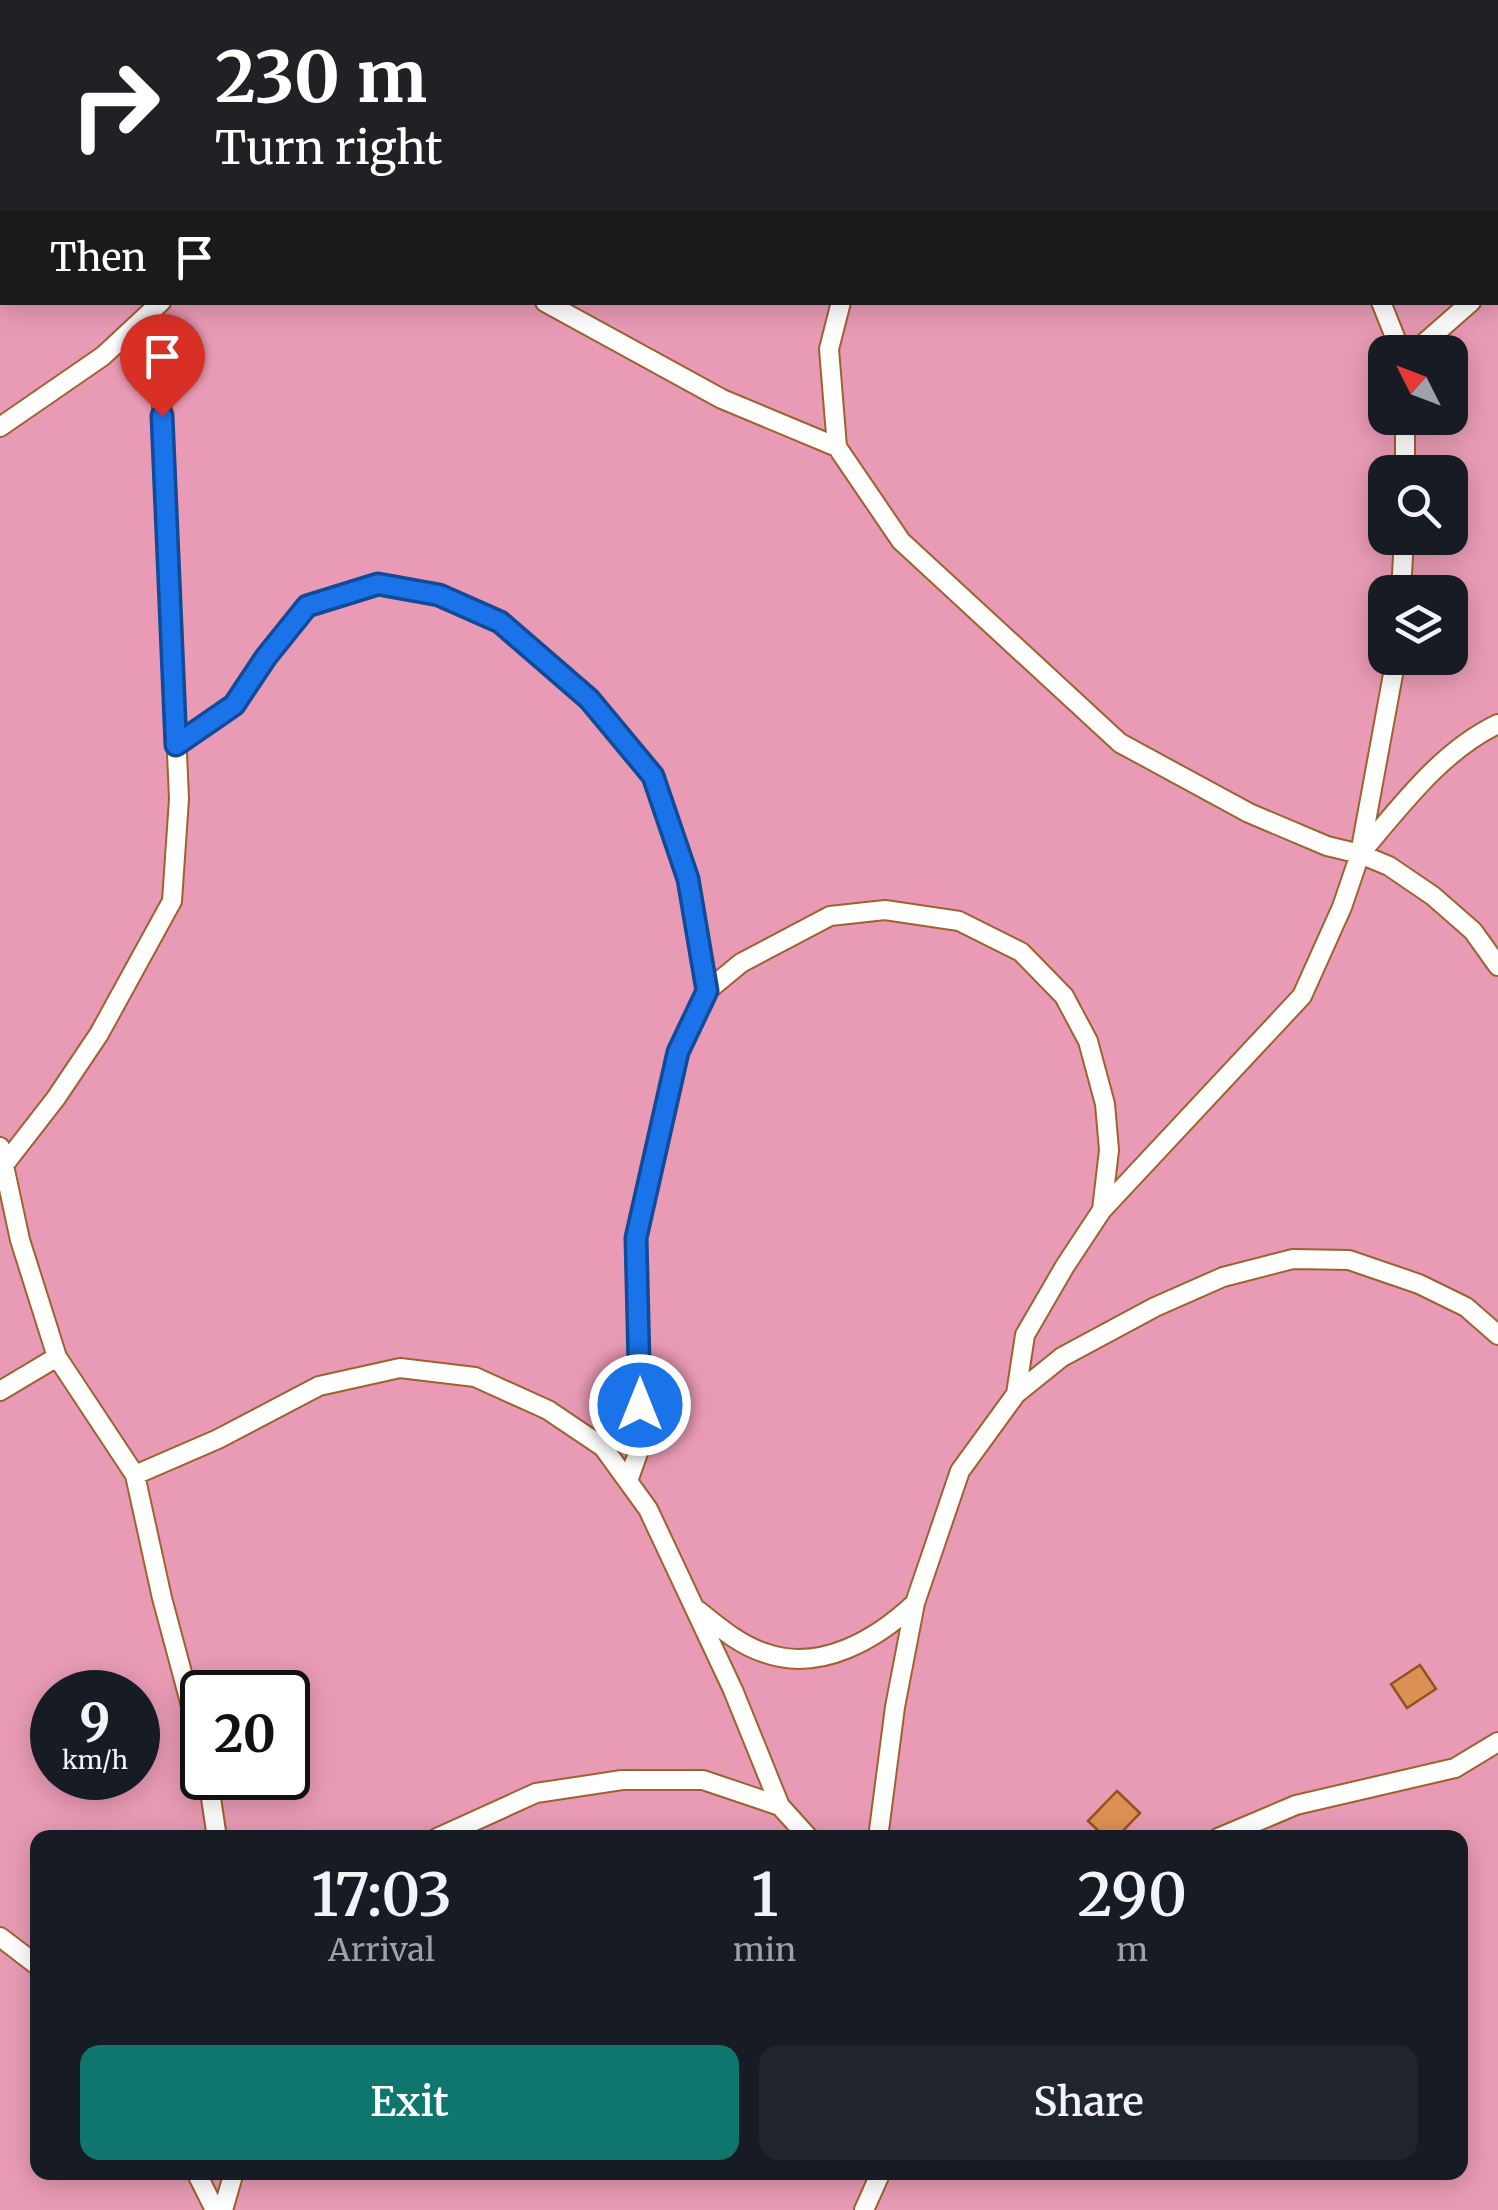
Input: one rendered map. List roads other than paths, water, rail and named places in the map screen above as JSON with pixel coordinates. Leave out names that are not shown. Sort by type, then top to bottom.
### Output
[{"type":"lane","points":[[0,427],[103,356],[158,305]]},
{"type":"lane","points":[[550,305],[722,399],[836,448]]},
{"type":"lane","points":[[841,305],[830,348],[836,448],[901,541],[1120,742],[1249,813],[1327,846],[1389,866],[1434,896],[1473,931],[1498,966]]},
{"type":"lane","points":[[1382,305],[1394,335]]},
{"type":"lane","points":[[1433,335],[1468,305]]},
{"type":"lane","points":[[136,326],[161,386],[179,799],[172,901],[99,1034],[2,1156],[20,1240],[56,1357],[135,1475],[181,1670]]},
{"type":"lane","points":[[176,745],[234,705],[307,606],[378,584],[439,595],[500,622],[589,699],[653,776],[688,879],[707,991]]},
{"type":"lane","points":[[1016,1394],[1025,1336],[1064,1266],[1102,1210],[1302,996],[1342,907],[1360,854],[1393,675]]},
{"type":"lane","points":[[1360,854],[1412,792],[1474,735],[1498,724]]},
{"type":"lane","points":[[628,1481],[638,1454],[640,1405],[636,1238],[678,1052],[707,991],[742,963],[830,916],[885,910],[959,921],[1021,952],[1064,996],[1088,1042],[1104,1104],[1109,1150],[1102,1210]]},
{"type":"lane","points":[[879,1830],[895,1707],[916,1603],[960,1470],[1016,1394],[1062,1358],[1155,1307],[1223,1277],[1294,1259],[1348,1260],[1419,1284],[1466,1307],[1498,1335]]},
{"type":"lane","points":[[0,1391],[56,1357]]},
{"type":"lane","points":[[135,1475],[218,1439],[319,1386],[400,1368],[475,1377],[548,1410],[603,1447],[648,1509],[734,1690],[780,1806],[802,1830]]},
{"type":"lane","points":[[694,1608],[734,1639],[768,1655],[807,1658],[851,1649],[890,1627],[916,1603]]},
{"type":"lane","points":[[1238,1830],[1296,1806],[1455,1768],[1498,1742]]},
{"type":"lane","points":[[455,1830],[536,1793],[622,1780],[703,1780],[780,1806]]},
{"type":"lane","points":[[212,1800],[217,1830]]},
{"type":"lane","points":[[0,1937],[30,1960]]},
{"type":"lane","points":[[200,2180],[215,2210]]},
{"type":"lane","points":[[223,2210],[232,2180]]},
{"type":"lane","points":[[864,2210],[878,2180]]}]
